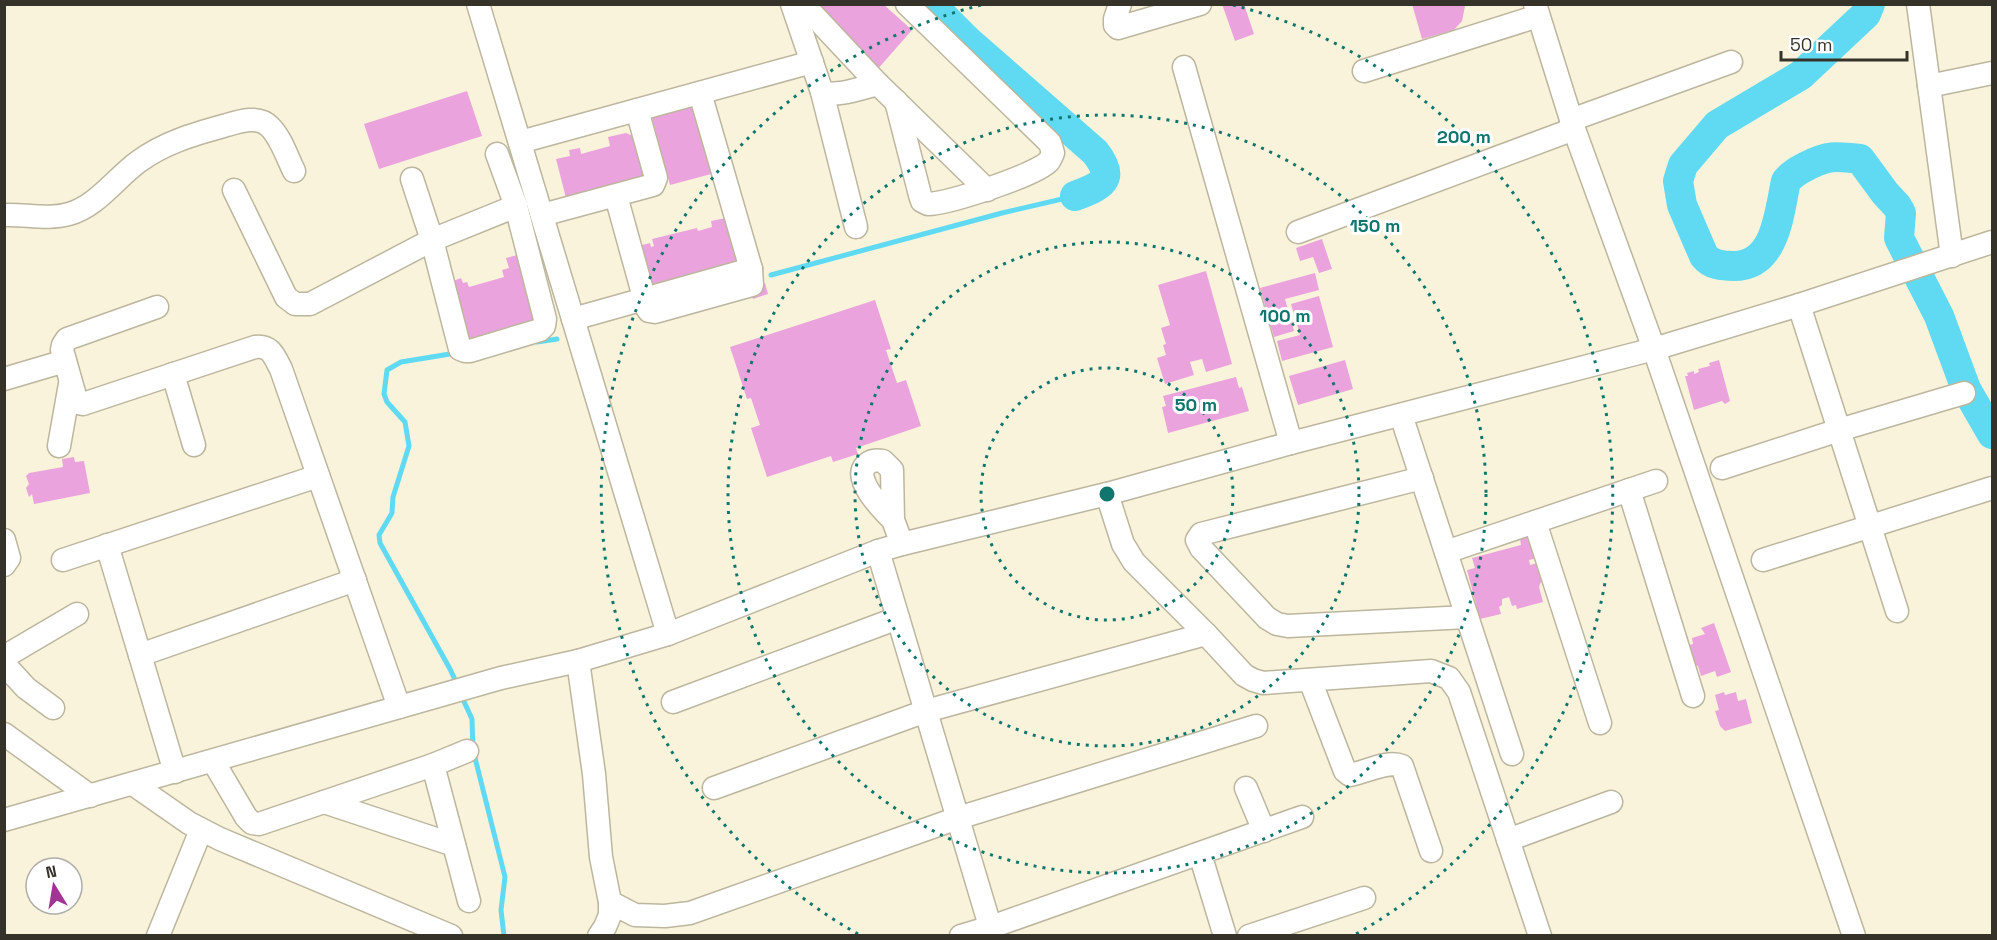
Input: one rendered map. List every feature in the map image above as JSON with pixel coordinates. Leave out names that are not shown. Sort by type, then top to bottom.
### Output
[{"type":"street","points":[[478,4],[668,634]]},
{"type":"street","points":[[792,4],[822,92],[856,227]]},
{"type":"street","points":[[803,4],[878,84],[987,190]]},
{"type":"street","points":[[896,101],[922,201],[933,204],[987,190],[1042,167],[1050,161],[1053,153],[1050,142],[907,4]]},
{"type":"street","points":[[1120,4],[1115,19],[1115,25],[1118,28],[1200,4]]},
{"type":"street","points":[[1918,4],[1929,86],[1944,259]]},
{"type":"street","points":[[1364,71],[1536,10],[1573,125],[1654,349],[1854,936]]},
{"type":"street","points":[[520,142],[812,62]]},
{"type":"street","points":[[1298,232],[1731,62]]},
{"type":"street","points":[[1184,67],[1291,443]]},
{"type":"street","points":[[1929,86],[1992,73]]},
{"type":"street","points":[[822,92],[837,93],[878,84]]},
{"type":"street","points":[[573,319],[751,269],[700,93]]},
{"type":"street","points":[[523,240],[545,224],[616,196],[654,185],[656,178],[637,110]]},
{"type":"street","points":[[4,215],[41,217],[68,215],[92,204],[137,162],[161,146],[187,136],[242,121],[261,121],[270,126],[294,171]]},
{"type":"street","points":[[412,178],[432,240],[460,349],[465,351],[540,330],[544,326],[545,319],[516,206],[497,154]]},
{"type":"street","points":[[234,190],[286,297],[295,304],[310,304],[432,240],[516,206]]},
{"type":"street","points":[[616,196],[644,298]]},
{"type":"street","points":[[4,820],[501,678],[578,662],[668,634],[878,551],[902,544],[1107,494],[1291,443],[1654,349],[1799,305],[1992,242]]},
{"type":"street","points":[[1799,305],[1897,611]]},
{"type":"street","points":[[157,307],[67,339],[62,350],[77,403],[83,404],[255,347],[264,346],[270,350],[281,369],[399,707]]},
{"type":"street","points":[[4,379],[65,361]]},
{"type":"street","points":[[173,374],[194,445]]},
{"type":"street","points":[[59,446],[71,383]]},
{"type":"street","points":[[1722,468],[1964,393]]},
{"type":"street","points":[[1401,415],[1512,754]]},
{"type":"street","points":[[63,560],[318,476]]},
{"type":"street","points":[[1422,478],[1201,534],[1197,540],[1201,548],[1267,618],[1277,624],[1288,626],[1467,617]]},
{"type":"street","points":[[1446,552],[1656,481]]},
{"type":"street","points":[[1763,560],[1992,488]]},
{"type":"street","points":[[1629,490],[1694,696]]},
{"type":"street","points":[[1107,494],[1123,544],[1134,562],[1244,675],[1253,680],[1263,683],[1431,671],[1449,678],[1459,692],[1540,936]]},
{"type":"street","points":[[893,520],[902,544]]},
{"type":"street","points":[[1535,522],[1600,723]]},
{"type":"street","points":[[4,540],[9,558],[4,565]]},
{"type":"street","points":[[107,545],[175,771]]},
{"type":"street","points":[[878,551],[992,931]]},
{"type":"street","points":[[140,655],[355,580]]},
{"type":"street","points":[[4,657],[77,614]]},
{"type":"street","points":[[673,702],[898,618]]},
{"type":"street","points":[[714,788],[926,711],[1206,634]]},
{"type":"street","points":[[578,662],[594,774],[601,857],[610,902],[610,915],[599,936]]},
{"type":"street","points":[[4,664],[26,688],[53,708]]},
{"type":"street","points":[[1311,680],[1345,771],[1350,775],[1390,765],[1402,766],[1431,851]]},
{"type":"street","points":[[610,902],[635,915],[665,916],[690,913],[958,818],[1256,726]]},
{"type":"street","points":[[4,734],[90,796]]},
{"type":"street","points":[[213,760],[246,817],[252,823],[259,824],[433,765],[467,751]]},
{"type":"street","points":[[433,765],[469,901]]},
{"type":"street","points":[[133,783],[189,824],[201,830],[452,936]]},
{"type":"street","points":[[1246,789],[1264,831]]},
{"type":"street","points":[[324,802],[454,844]]},
{"type":"street","points":[[1508,840],[1611,802]]},
{"type":"street","points":[[961,936],[992,931],[1302,817]]},
{"type":"street","points":[[158,936],[201,830]]},
{"type":"street","points":[[1200,854],[1225,936]]},
{"type":"street","points":[[1250,936],[1364,898]]},
{"type":"building","points":[[800,4],[883,4],[912,30],[876,71]]},
{"type":"building","points":[[1222,4],[1244,4],[1254,34],[1235,41]]},
{"type":"building","points":[[1412,4],[1465,4],[1465,6],[1462,21],[1454,30],[1422,39]]},
{"type":"building","points":[[467,91],[482,136],[379,169],[364,124]]},
{"type":"building","points":[[696,98],[715,173],[670,185],[651,114]]},
{"type":"building","points":[[626,133],[633,136],[644,178],[566,198],[556,159],[570,156],[569,150],[580,148],[581,154],[610,146],[608,137]]},
{"type":"building","points":[[726,218],[739,267],[649,290],[638,246],[650,243],[651,247],[654,246],[652,239],[697,228],[698,231],[712,227],[711,221]]},
{"type":"building","points":[[1322,239],[1332,269],[1319,273],[1313,257],[1300,261],[1296,248]]},
{"type":"building","points":[[521,254],[540,320],[466,341],[453,281],[461,278],[463,283],[467,282],[469,287],[504,277],[502,270],[509,268],[506,258]]},
{"type":"building","points":[[1206,271],[1232,364],[1206,372],[1202,359],[1190,362],[1194,375],[1165,384],[1157,358],[1166,355],[1163,345],[1166,344],[1161,328],[1170,325],[1158,285]]},
{"type":"building","points":[[1315,273],[1319,290],[1285,299],[1294,331],[1274,337],[1260,288]]},
{"type":"building","points":[[765,283],[768,294],[753,299],[749,288]]},
{"type":"building","points":[[1319,296],[1333,347],[1282,361],[1277,341],[1300,335],[1291,304]]},
{"type":"building","points":[[875,300],[891,349],[886,350],[897,383],[906,380],[921,426],[856,448],[858,454],[833,462],[831,456],[767,477],[751,428],[760,425],[751,398],[747,399],[730,347]]},
{"type":"building","points":[[1345,360],[1353,389],[1298,405],[1289,376]]},
{"type":"building","points":[[1719,360],[1730,401],[1725,404],[1722,401],[1694,410],[1685,376],[1694,371],[1694,374],[1699,372],[1698,369],[1710,366],[1709,363]]},
{"type":"building","points":[[1236,377],[1239,388],[1242,387],[1249,411],[1168,433],[1162,407],[1166,406],[1163,396]]},
{"type":"building","points":[[74,457],[75,462],[84,461],[90,493],[34,504],[32,494],[29,497],[26,488],[29,484],[26,476],[29,473],[63,467],[62,459]]},
{"type":"building","points":[[1532,536],[1537,558],[1529,560],[1530,565],[1537,563],[1542,579],[1539,587],[1543,602],[1517,609],[1516,605],[1512,606],[1509,597],[1502,599],[1502,605],[1499,607],[1501,614],[1480,619],[1467,570],[1475,568],[1472,558],[1521,545],[1520,539]]},
{"type":"building","points":[[1714,623],[1731,672],[1717,677],[1715,671],[1701,676],[1698,666],[1693,664],[1689,645],[1693,644],[1692,638],[1705,634],[1701,628]]},
{"type":"building","points":[[1724,692],[1725,695],[1736,692],[1738,701],[1746,699],[1752,723],[1725,731],[1720,726],[1715,711],[1719,710],[1715,695]]},
{"type":"waterway","points":[[931,4],[968,41],[1095,152],[1105,169],[1103,181],[1092,189],[1075,196]]},
{"type":"waterway","points":[[1870,4],[1866,14],[1801,75],[1717,125],[1683,165],[1678,181],[1682,205],[1707,259],[1725,266],[1748,264],[1759,257],[1773,236],[1786,181],[1790,176],[1826,158],[1860,159],[1901,213],[1899,238],[1939,316],[1966,389],[1992,434]]},
{"type":"waterway","points":[[771,275],[1002,213],[1075,196]]},
{"type":"waterway","points":[[537,342],[557,339]]},
{"type":"waterway","points":[[456,353],[401,362],[387,370],[384,394],[387,402],[405,422],[409,446],[393,497],[392,513],[379,535],[380,543],[458,686]]},
{"type":"waterway","points":[[461,695],[472,719],[473,750],[505,877],[501,910],[504,936]]}]
